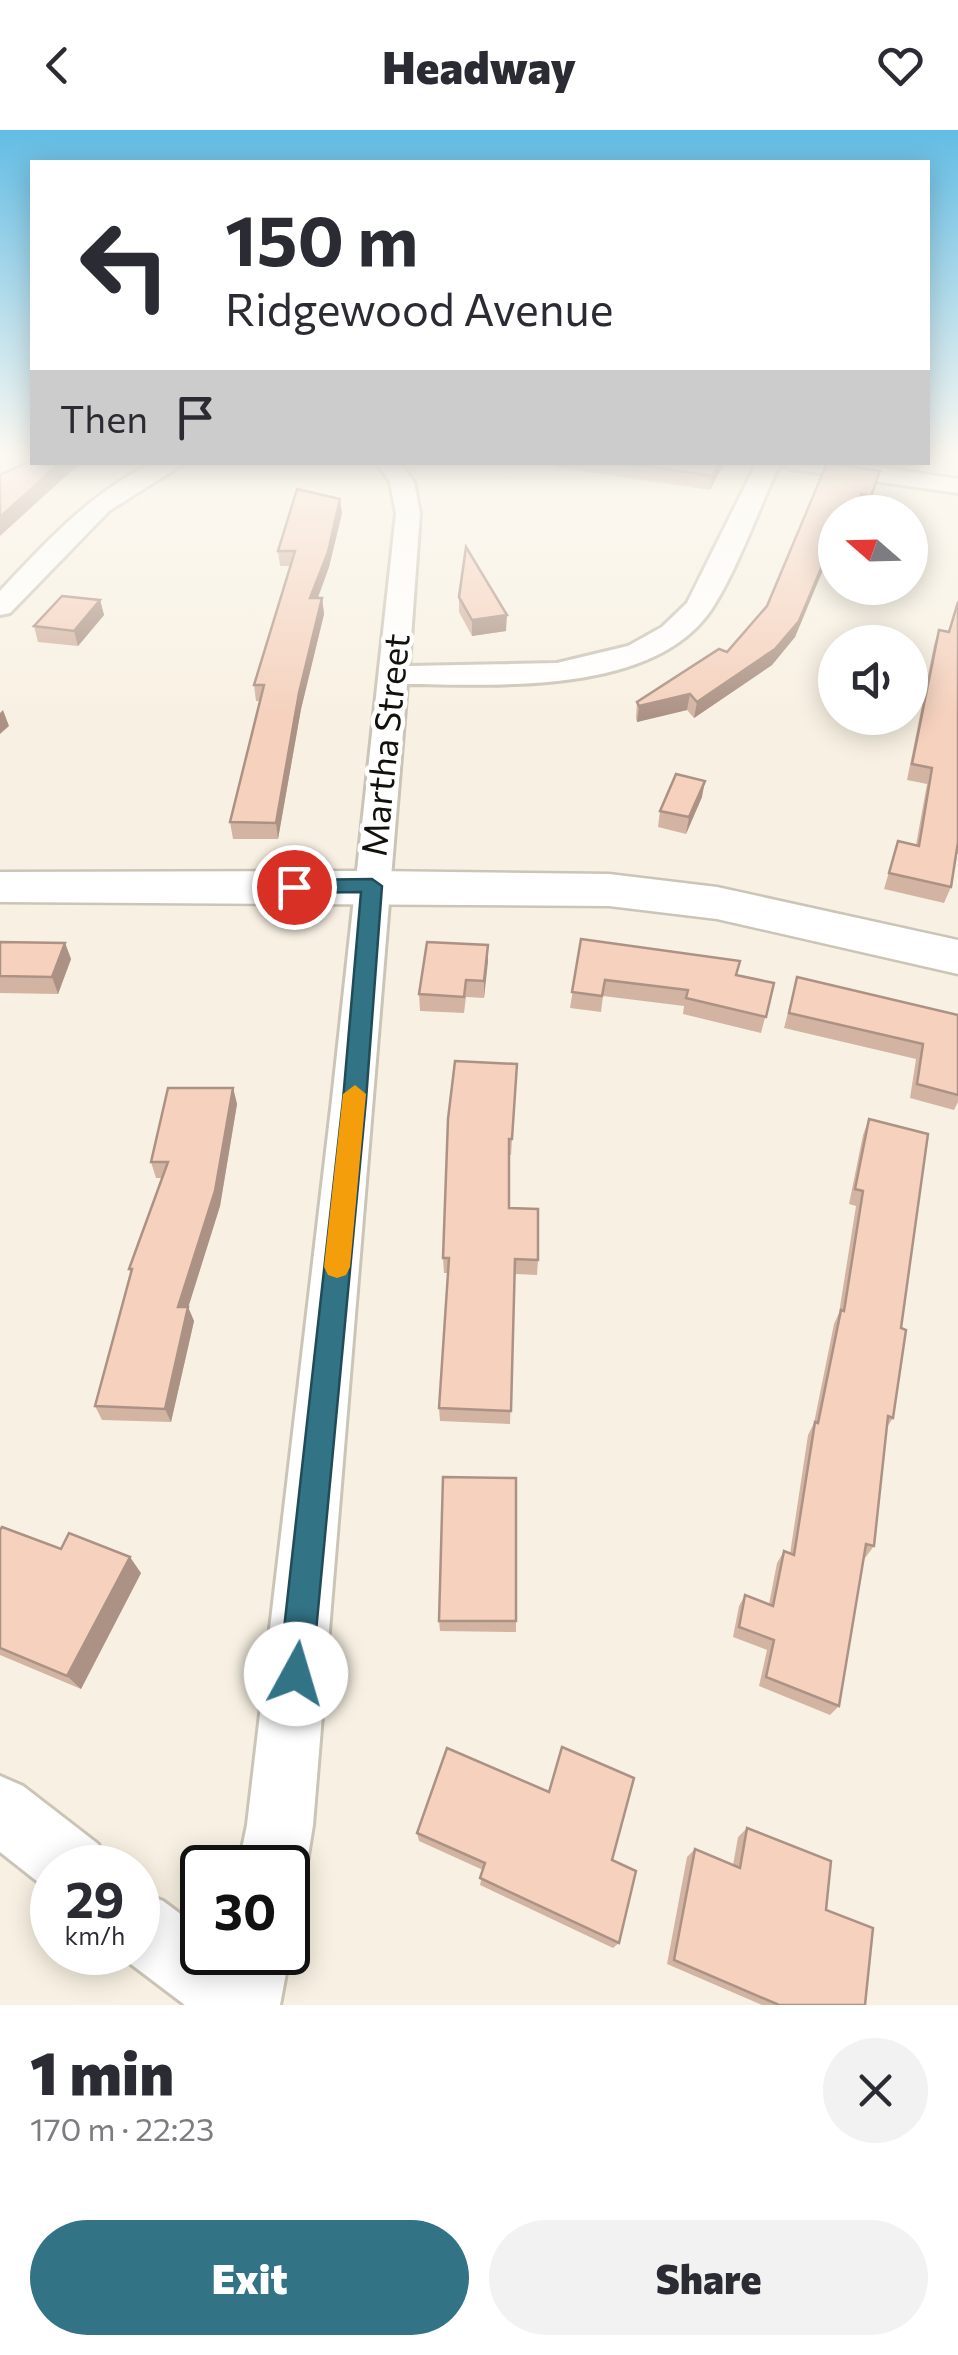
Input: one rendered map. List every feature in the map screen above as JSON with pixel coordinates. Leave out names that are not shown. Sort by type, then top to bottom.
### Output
[{"type":"main road","points":[[0,887],[372,886],[572,889],[663,895],[795,918],[958,957]]},
{"type":"street","points":[[0,607],[64,542]]},
{"type":"street","name":"Martha Street","points":[[276,1845],[354,1100],[405,542]]},
{"type":"street","points":[[393,674],[509,675],[577,668],[621,657],[664,639],[687,622],[730,542]]},
{"type":"street","points":[[0,1809],[45,1845]]},
{"type":"street","points":[[160,1942],[244,2005],[250,1975]]},
{"type":"building","points":[[281,542],[330,542],[310,598],[322,598],[299,693],[276,823],[230,822],[264,685],[254,685],[295,551],[278,551]]},
{"type":"building","points":[[794,542],[818,542],[818,576],[799,621],[775,649],[697,702],[690,694],[639,706],[637,702],[719,649],[727,652],[767,606]]},
{"type":"building","points":[[466,547],[507,615],[472,620],[459,597]]},
{"type":"building","points":[[62,596],[100,600],[74,631],[34,626]]},
{"type":"building","points":[[958,602],[958,842],[951,887],[889,873],[898,841],[919,846],[932,768],[912,764],[918,735],[928,735],[928,685],[939,630],[949,632]]},
{"type":"building","points":[[676,774],[705,781],[689,817],[660,811]]},
{"type":"building","points":[[581,939],[740,961],[736,975],[774,983],[766,1017],[686,998],[688,990],[605,980],[602,996],[572,992]]},
{"type":"building","points":[[0,942],[65,943],[52,977],[0,976]]},
{"type":"building","points":[[427,942],[488,945],[484,981],[466,980],[464,997],[419,994]]},
{"type":"building","points":[[797,977],[958,1015],[958,1095],[917,1084],[923,1044],[789,1013]]},
{"type":"building","points":[[455,1061],[517,1064],[509,1139],[509,1208],[538,1209],[538,1260],[515,1259],[511,1411],[439,1408],[449,1258],[443,1258],[448,1119]]},
{"type":"building","points":[[168,1088],[233,1088],[215,1191],[178,1307],[188,1307],[165,1409],[95,1406],[129,1269],[168,1162],[151,1162]]},
{"type":"building","points":[[869,1119],[928,1134],[901,1328],[906,1330],[893,1418],[888,1416],[874,1546],[866,1544],[839,1706],[766,1677],[774,1640],[739,1627],[745,1595],[773,1606],[784,1551],[794,1555],[815,1422],[818,1423],[841,1310],[844,1311],[863,1191],[855,1189]]},
{"type":"building","points":[[443,1477],[516,1478],[516,1621],[439,1621]]},
{"type":"building","points":[[2,1527],[61,1549],[69,1533],[130,1557],[67,1676],[0,1648]]},
{"type":"building","points":[[562,1747],[634,1778],[612,1860],[636,1871],[619,1943],[480,1878],[485,1863],[417,1833],[447,1748],[549,1792]]},
{"type":"building","points":[[747,1828],[831,1861],[826,1910],[873,1928],[865,2005],[779,2005],[674,1960],[695,1849],[740,1868]]},
{"type":"slow traffic","points":[[337,1267],[355,1094]]},
{"type":"route","points":[[294,887],[372,886],[296,1674]]}]
